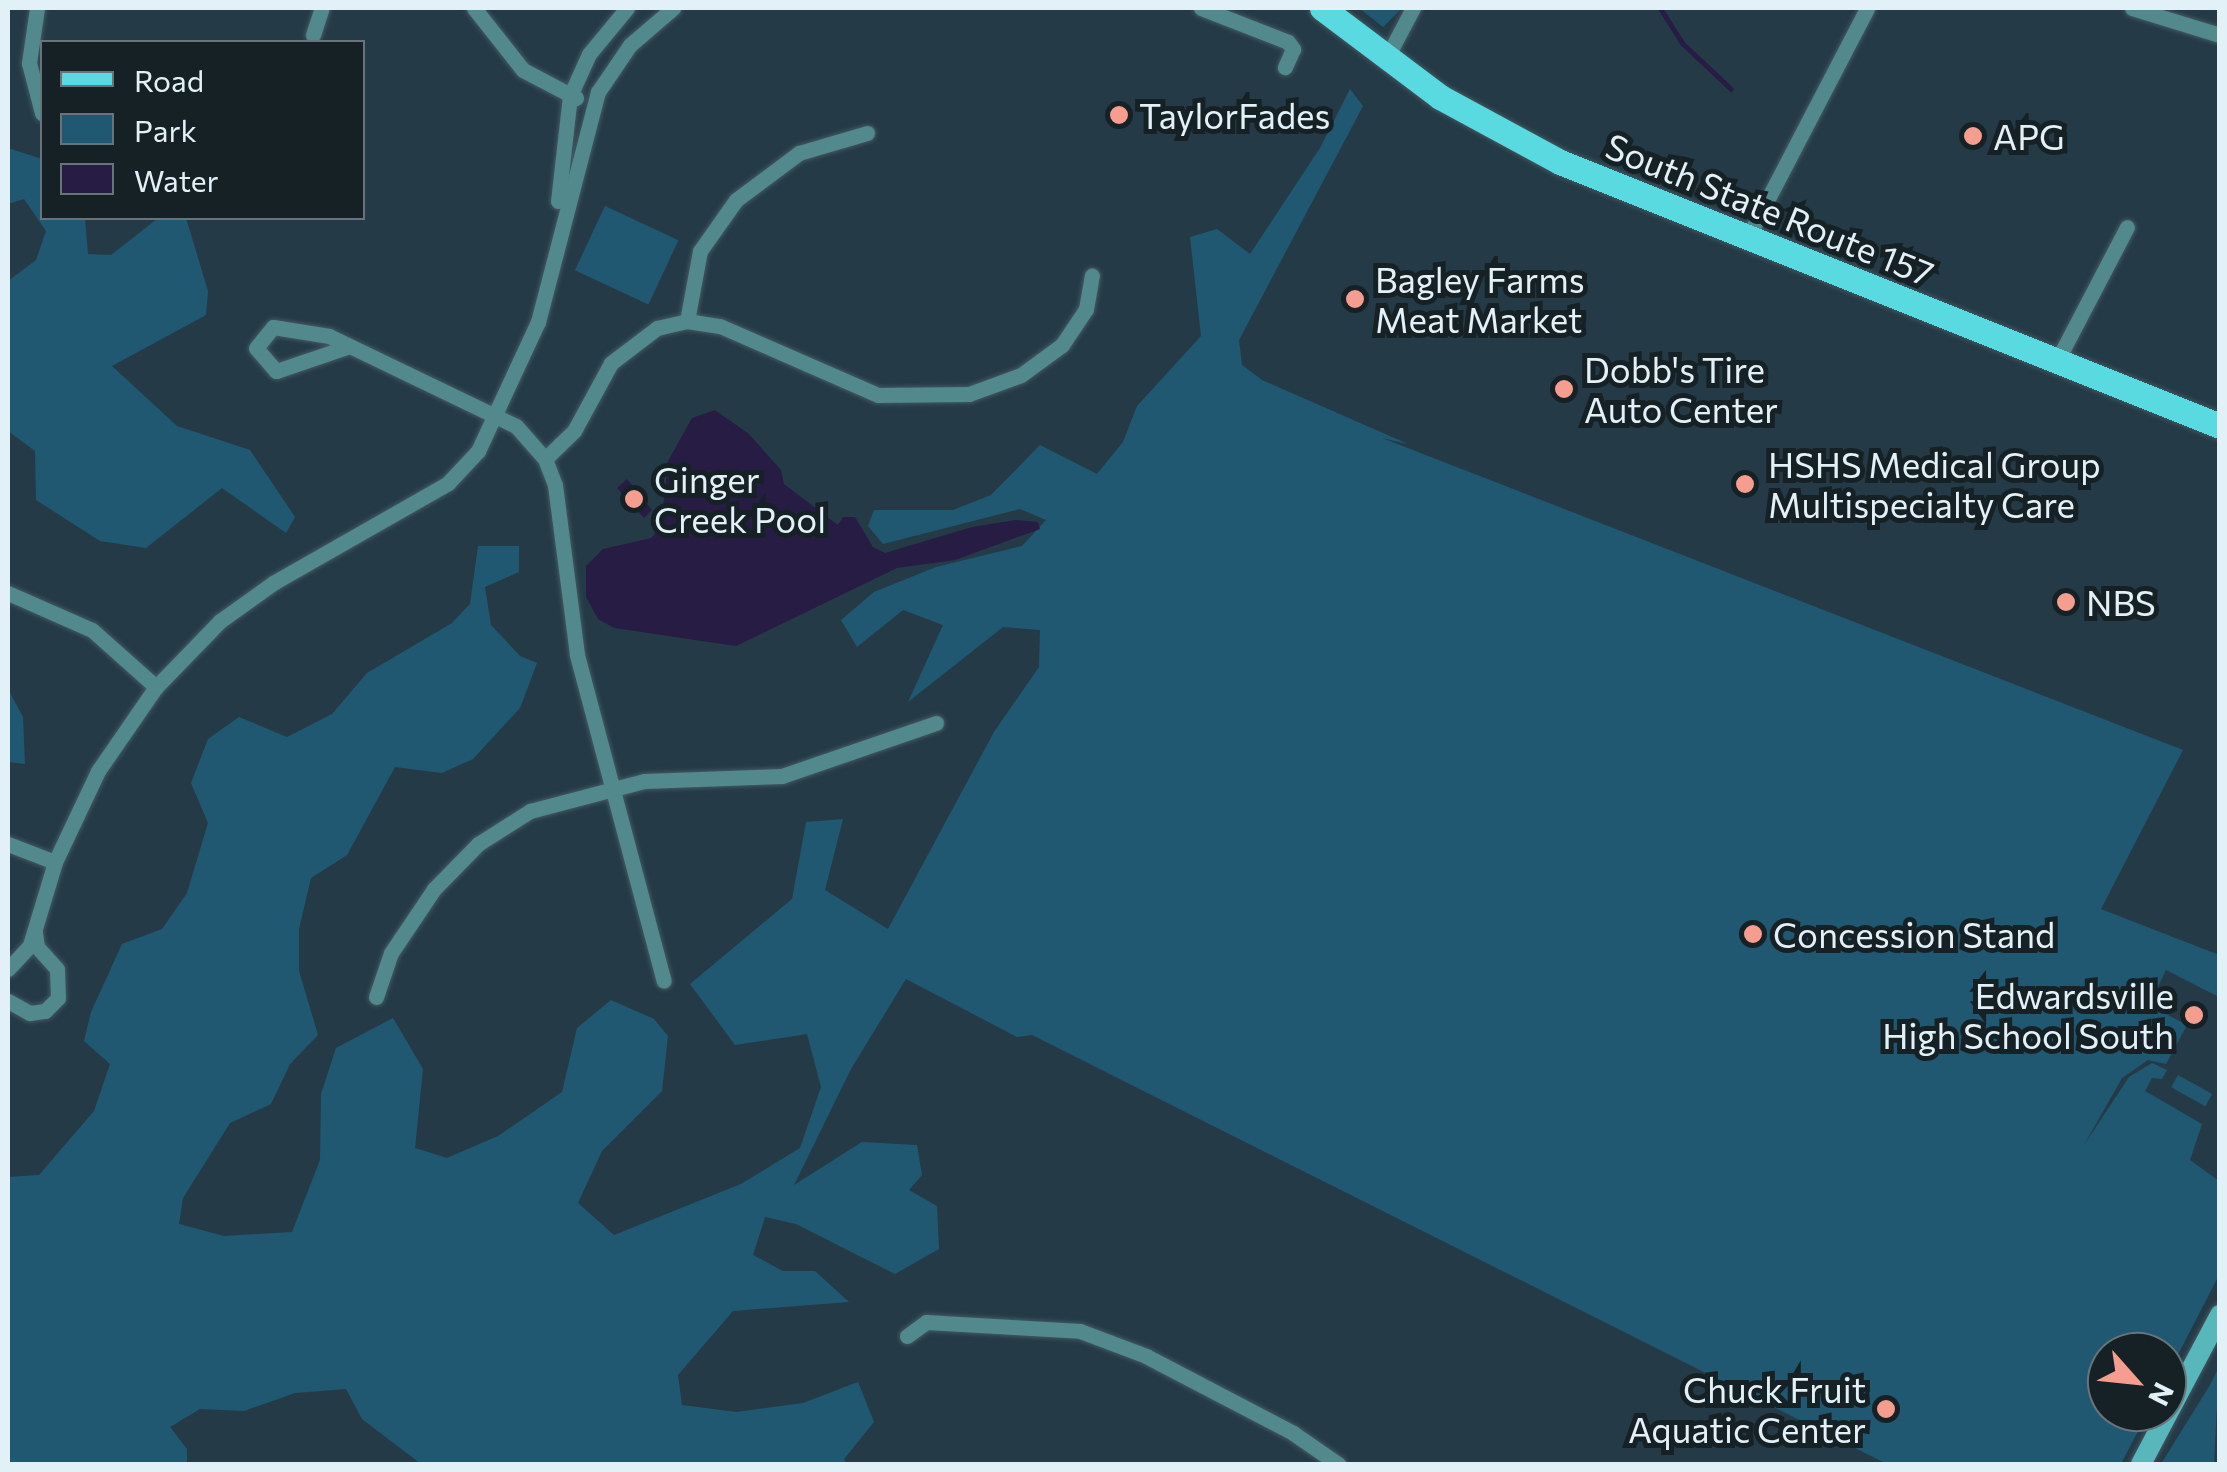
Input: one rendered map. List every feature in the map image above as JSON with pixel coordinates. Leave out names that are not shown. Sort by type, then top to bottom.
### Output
[{"type":"main road","name":"South State Route 157","points":[[1322,8],[1386,58],[1503,134],[1747,239],[2220,426]]},
{"type":"street","points":[[37,8],[30,63],[40,105]]},
{"type":"street","points":[[313,35],[322,8]]},
{"type":"street","points":[[474,8],[502,52],[570,96],[593,106]]},
{"type":"street","points":[[558,240],[560,154],[570,96],[589,54],[627,8]]},
{"type":"street","points":[[8,968],[35,932],[55,862],[98,771],[156,687],[220,622],[273,583],[448,483],[498,416],[538,322],[593,106],[630,44],[673,8]]},
{"type":"street","points":[[1201,8],[1288,42],[1293,49],[1285,66]]},
{"type":"street","points":[[1386,58],[1412,8]]},
{"type":"street","points":[[1747,239],[1867,8]]},
{"type":"street","points":[[2132,8],[2220,36]]},
{"type":"street","points":[[688,320],[700,251],[736,200],[799,153],[867,133]]},
{"type":"street","points":[[2057,361],[2126,227]]},
{"type":"street","points":[[545,458],[574,431],[601,378],[627,347],[688,320],[752,336],[850,388],[904,398],[968,394],[1022,375],[1062,345],[1086,309],[1092,276]]},
{"type":"street","points":[[347,347],[276,371],[256,348],[273,327],[302,328],[347,347],[498,416],[530,437],[545,458],[555,484],[572,630],[664,980]]},
{"type":"street","points":[[8,593],[92,630],[156,687]]},
{"type":"street","points":[[376,996],[391,953],[465,856],[530,811],[610,786],[782,776],[936,723]]},
{"type":"street","points":[[8,844],[55,862]]},
{"type":"street","points":[[8,1000],[30,1013],[45,1011],[58,998],[57,969],[37,947],[35,932]]},
{"type":"street","points":[[2141,1464],[2220,1315]]},
{"type":"street","points":[[907,1336],[926,1322],[944,1321],[1080,1331],[1146,1356],[1293,1434],[1338,1464]]},
{"type":"green space","points":[[1359,8],[1402,8],[1383,27]]},
{"type":"green space","points":[[1350,89],[1363,106],[1239,340],[1242,365],[1262,380],[1408,444],[1382,438],[2183,750],[2101,909],[2219,955],[2219,997],[2166,970],[2149,1005],[2187,1025],[2166,1064],[2148,1060],[2122,1078],[2084,1145],[2129,1077],[2152,1063],[2167,1070],[2162,1079],[2152,1078],[2145,1091],[2202,1124],[2190,1160],[2219,1181],[2219,1275],[2187,1337],[2187,1332],[2087,1332],[2087,1432],[2138,1432],[2121,1464],[1887,1464],[1032,1035],[1017,1037],[906,979],[851,1069],[794,1185],[862,1142],[917,1145],[922,1175],[909,1190],[937,1206],[939,1249],[895,1274],[796,1224],[765,1217],[753,1255],[783,1271],[815,1271],[849,1302],[733,1311],[678,1375],[682,1405],[736,1412],[803,1403],[858,1382],[874,1422],[844,1459],[847,1464],[421,1464],[362,1419],[346,1389],[295,1393],[244,1411],[200,1409],[170,1427],[187,1449],[187,1464],[8,1464],[8,1177],[39,1175],[94,1111],[110,1064],[84,1041],[91,1012],[122,944],[162,929],[187,893],[208,823],[191,783],[208,739],[239,717],[287,737],[332,714],[367,673],[452,623],[470,604],[478,546],[519,546],[519,572],[485,587],[491,625],[520,656],[537,663],[520,708],[473,759],[442,773],[395,767],[347,855],[311,878],[299,929],[299,971],[318,1035],[290,1064],[271,1104],[230,1123],[183,1198],[179,1224],[224,1236],[292,1232],[320,1160],[321,1094],[336,1048],[393,1018],[423,1069],[415,1148],[447,1158],[498,1136],[562,1092],[577,1028],[611,1000],[654,1019],[668,1036],[662,1091],[602,1151],[578,1203],[614,1235],[741,1184],[800,1148],[821,1087],[807,1034],[735,1045],[690,984],[792,899],[806,822],[843,819],[825,890],[888,929],[994,732],[1039,667],[1040,630],[1003,627],[908,702],[943,625],[903,610],[857,647],[841,620],[874,592],[936,567],[1022,546],[1046,520],[1020,509],[883,544],[868,526],[874,510],[953,510],[991,495],[1040,445],[1097,474],[1123,442],[1137,406],[1201,336],[1190,237],[1217,229],[1250,254],[1320,148]]},
{"type":"green space","points":[[8,148],[40,158],[40,220],[85,220],[88,254],[111,255],[156,220],[187,220],[208,291],[206,315],[112,366],[177,426],[250,450],[295,517],[286,533],[222,488],[146,548],[100,541],[36,500],[35,451],[8,431],[8,281],[36,260],[46,231],[24,199],[8,204]]},
{"type":"green space","points":[[605,206],[678,240],[648,305],[575,270]]},
{"type":"green space","points":[[8,689],[23,717],[25,764],[8,762]]},
{"type":"green space","points":[[2178,1075],[2212,1094],[2205,1106],[2171,1087]]},
{"type":"green space","points":[[2219,1367],[2214,1464],[2161,1464],[2181,1432],[2187,1432],[2187,1422]]},
{"type":"water","points":[[715,410],[749,434],[781,470],[784,484],[838,525],[843,517],[855,517],[873,547],[885,553],[972,527],[1016,520],[1038,522],[1040,529],[955,560],[897,568],[736,646],[614,628],[598,619],[586,597],[586,566],[603,549],[651,538],[661,527],[668,461],[692,418]]},
{"type":"water","name":"Ginger Creek Pool","points":[[627,479],[652,510],[644,518],[617,488]]},
{"type":"waterway","points":[[1660,8],[1682,43],[1731,89]]},
{"type":"place","name":"TaylorFades","points":[[1119,115]]},
{"type":"place","name":"APG","points":[[1973,136]]},
{"type":"place","name":"Bagley Farms Meat Market","points":[[1355,299]]},
{"type":"place","name":"Dobb's Tire Auto Center","points":[[1564,389]]},
{"type":"place","name":"HSHS Medical Group Multispecialty Care","points":[[1745,484]]},
{"type":"place","name":"Ginger Creek Pool","points":[[634,499]]},
{"type":"place","name":"NBS","points":[[2066,602]]},
{"type":"place","name":"Concession Stand","points":[[1753,934]]},
{"type":"place","name":"Edwardsville High School South","points":[[2194,1015]]},
{"type":"place","name":"Chuck Fruit Aquatic Center","points":[[1886,1409]]}]
